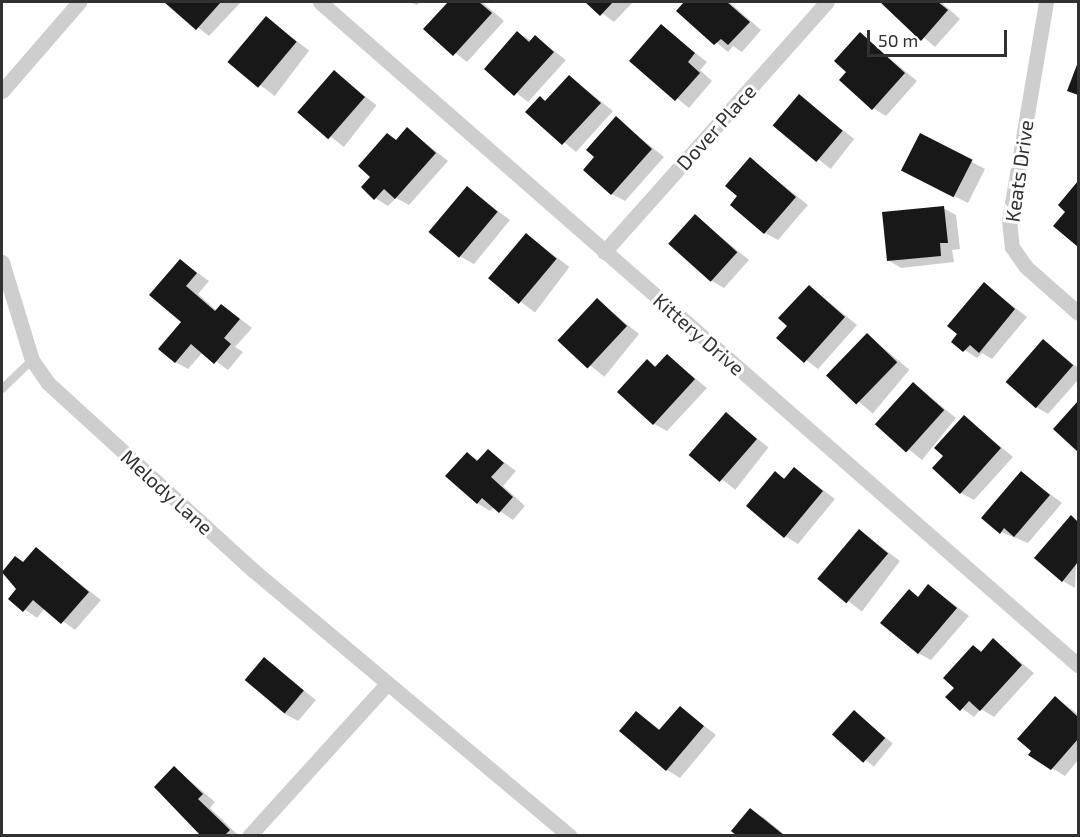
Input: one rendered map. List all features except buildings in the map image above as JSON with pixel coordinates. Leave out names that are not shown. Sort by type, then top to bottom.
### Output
[{"type":"street","points":[[5,80],[79,2]]},
{"type":"street","name":"Kittery Drive","points":[[320,2],[1078,665]]},
{"type":"street","name":"Dover Place","points":[[604,252],[827,2]]},
{"type":"street","name":"Keats Drive","points":[[1046,2],[1009,220],[1012,247],[1026,267],[1078,313]]},
{"type":"street","name":"Melody Lane","points":[[2,262],[32,360],[48,383],[254,571],[570,836]]},
{"type":"street","points":[[249,836],[387,684]]},
{"type":"lane","points":[[2,389],[32,360]]}]
